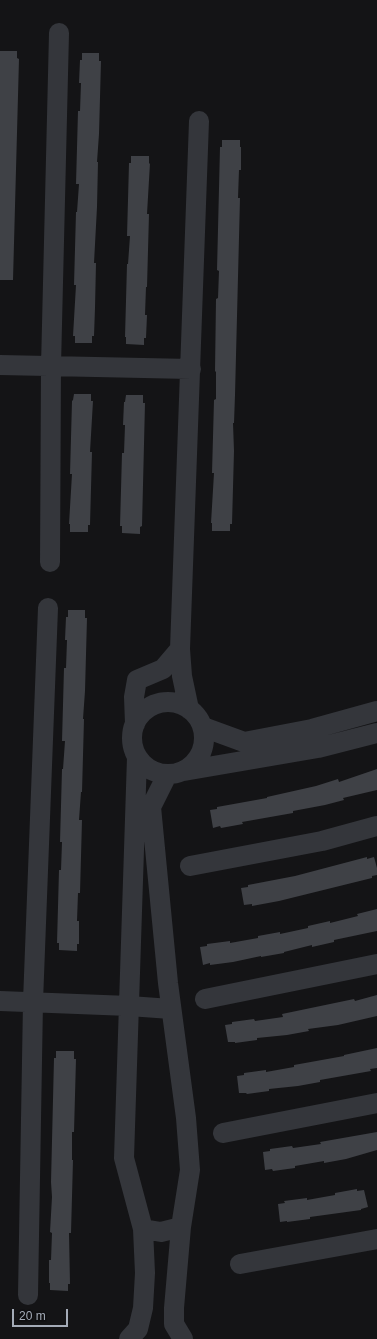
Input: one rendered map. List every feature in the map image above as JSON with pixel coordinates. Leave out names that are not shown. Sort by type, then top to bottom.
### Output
[{"type":"street","points":[[50,562],[51,366],[59,33]]},
{"type":"street","points":[[189,709],[182,676],[180,649],[199,122]]},
{"type":"street","points":[[0,365],[191,369]]},
{"type":"street","points":[[28,1295],[33,1002],[48,608]]},
{"type":"street","points":[[129,1339],[138,1329],[143,1308],[145,1273],[143,1229],[124,1158],[137,757],[132,741],[135,724],[134,697],[137,680],[163,669],[180,649]]},
{"type":"street","points":[[135,724],[146,710],[161,702],[179,703],[194,712],[203,727],[204,744],[197,760],[175,773],[151,807],[171,1009],[186,1118],[190,1170],[180,1227],[174,1308],[174,1324],[183,1339]]},
{"type":"street","points":[[203,727],[244,742],[312,729],[377,710]]},
{"type":"street","points":[[137,757],[150,770],[175,773],[318,748],[377,733]]},
{"type":"street","points":[[190,866],[322,841],[377,826]]},
{"type":"street","points":[[205,1000],[377,964]]},
{"type":"street","points":[[0,1001],[171,1009]]},
{"type":"street","points":[[223,1133],[377,1103]]},
{"type":"street","points":[[143,1229],[161,1232],[180,1227]]},
{"type":"street","points":[[240,1264],[377,1239]]},
{"type":"building","points":[[0,51],[17,51],[17,58],[19,59],[13,280],[0,280]]},
{"type":"building","points":[[82,53],[99,53],[99,61],[101,61],[94,263],[96,263],[95,308],[94,336],[92,336],[92,343],[75,343],[75,336],[73,336],[76,285],[74,285],[76,212],[79,184],[76,184],[78,111],[80,111],[81,83],[79,83],[80,60],[82,60]]},
{"type":"building","points":[[222,140],[240,140],[241,147],[241,170],[239,170],[238,198],[240,198],[233,423],[234,451],[232,524],[230,524],[230,531],[212,531],[214,400],[216,399],[216,299],[218,298],[219,271],[217,270],[220,147],[222,147]]},
{"type":"building","points":[[131,156],[149,156],[149,164],[150,163],[147,214],[149,214],[145,315],[147,315],[146,338],[144,338],[144,345],[126,344],[125,337],[127,264],[130,236],[127,236],[129,163],[131,163]]},
{"type":"building","points":[[74,394],[91,394],[91,401],[93,401],[90,452],[92,452],[90,525],[88,525],[88,532],[70,532],[69,524],[72,474],[70,474],[72,401]]},
{"type":"building","points":[[126,395],[143,395],[143,403],[145,403],[142,526],[140,527],[140,534],[122,533],[122,526],[120,526],[122,453],[124,453],[125,425],[123,425],[124,402]]},
{"type":"building","points":[[68,610],[85,610],[85,618],[87,618],[82,792],[79,820],[82,820],[80,893],[78,893],[77,921],[79,921],[79,944],[77,944],[77,951],[59,950],[59,943],[57,943],[59,870],[61,870],[62,842],[60,842],[62,769],[65,741],[62,741],[64,668],[66,668],[67,640],[65,640],[66,617],[68,617]]},
{"type":"building","points":[[377,769],[377,790],[343,798],[344,800],[325,805],[293,811],[293,813],[242,822],[243,824],[213,828],[210,810],[217,809],[217,807],[267,798],[338,779],[339,782]]},
{"type":"building","points":[[367,857],[367,859],[374,857],[377,868],[377,875],[372,876],[372,878],[279,901],[252,906],[252,904],[244,905],[241,888],[248,887],[248,885],[295,876]]},
{"type":"building","points":[[377,909],[377,931],[334,940],[334,942],[312,947],[312,945],[284,953],[233,962],[210,965],[210,963],[203,965],[200,947],[207,946],[207,944],[230,941],[230,943],[280,932],[280,934],[308,928],[308,926],[330,921],[330,923],[358,916],[357,914]]},
{"type":"building","points":[[377,995],[377,1016],[338,1025],[308,1029],[309,1031],[287,1035],[257,1038],[257,1040],[235,1043],[228,1042],[225,1025],[232,1024],[232,1022],[254,1019],[255,1021],[283,1017],[282,1014],[354,999],[355,1001]]},
{"type":"building","points":[[377,1048],[377,1068],[370,1069],[371,1071],[320,1080],[320,1082],[298,1086],[269,1089],[269,1091],[247,1094],[239,1093],[237,1076],[244,1075],[244,1073],[266,1070],[266,1072],[294,1067],[294,1065],[344,1056]]},
{"type":"building","points":[[56,1051],[74,1051],[74,1059],[76,1059],[74,1132],[72,1132],[73,1160],[71,1233],[69,1233],[70,1284],[68,1284],[68,1291],[50,1290],[49,1283],[49,1260],[51,1260],[52,1233],[50,1232],[54,1058],[56,1058]]},
{"type":"building","points":[[377,1132],[377,1150],[346,1159],[324,1163],[324,1161],[295,1166],[295,1168],[273,1171],[272,1169],[265,1170],[263,1152],[270,1151],[270,1149],[292,1146],[293,1148],[321,1144],[320,1142]]},
{"type":"building","points":[[357,1189],[357,1191],[364,1190],[368,1207],[361,1210],[310,1217],[310,1219],[280,1222],[278,1204],[285,1203],[284,1201],[307,1198],[307,1200]]}]
